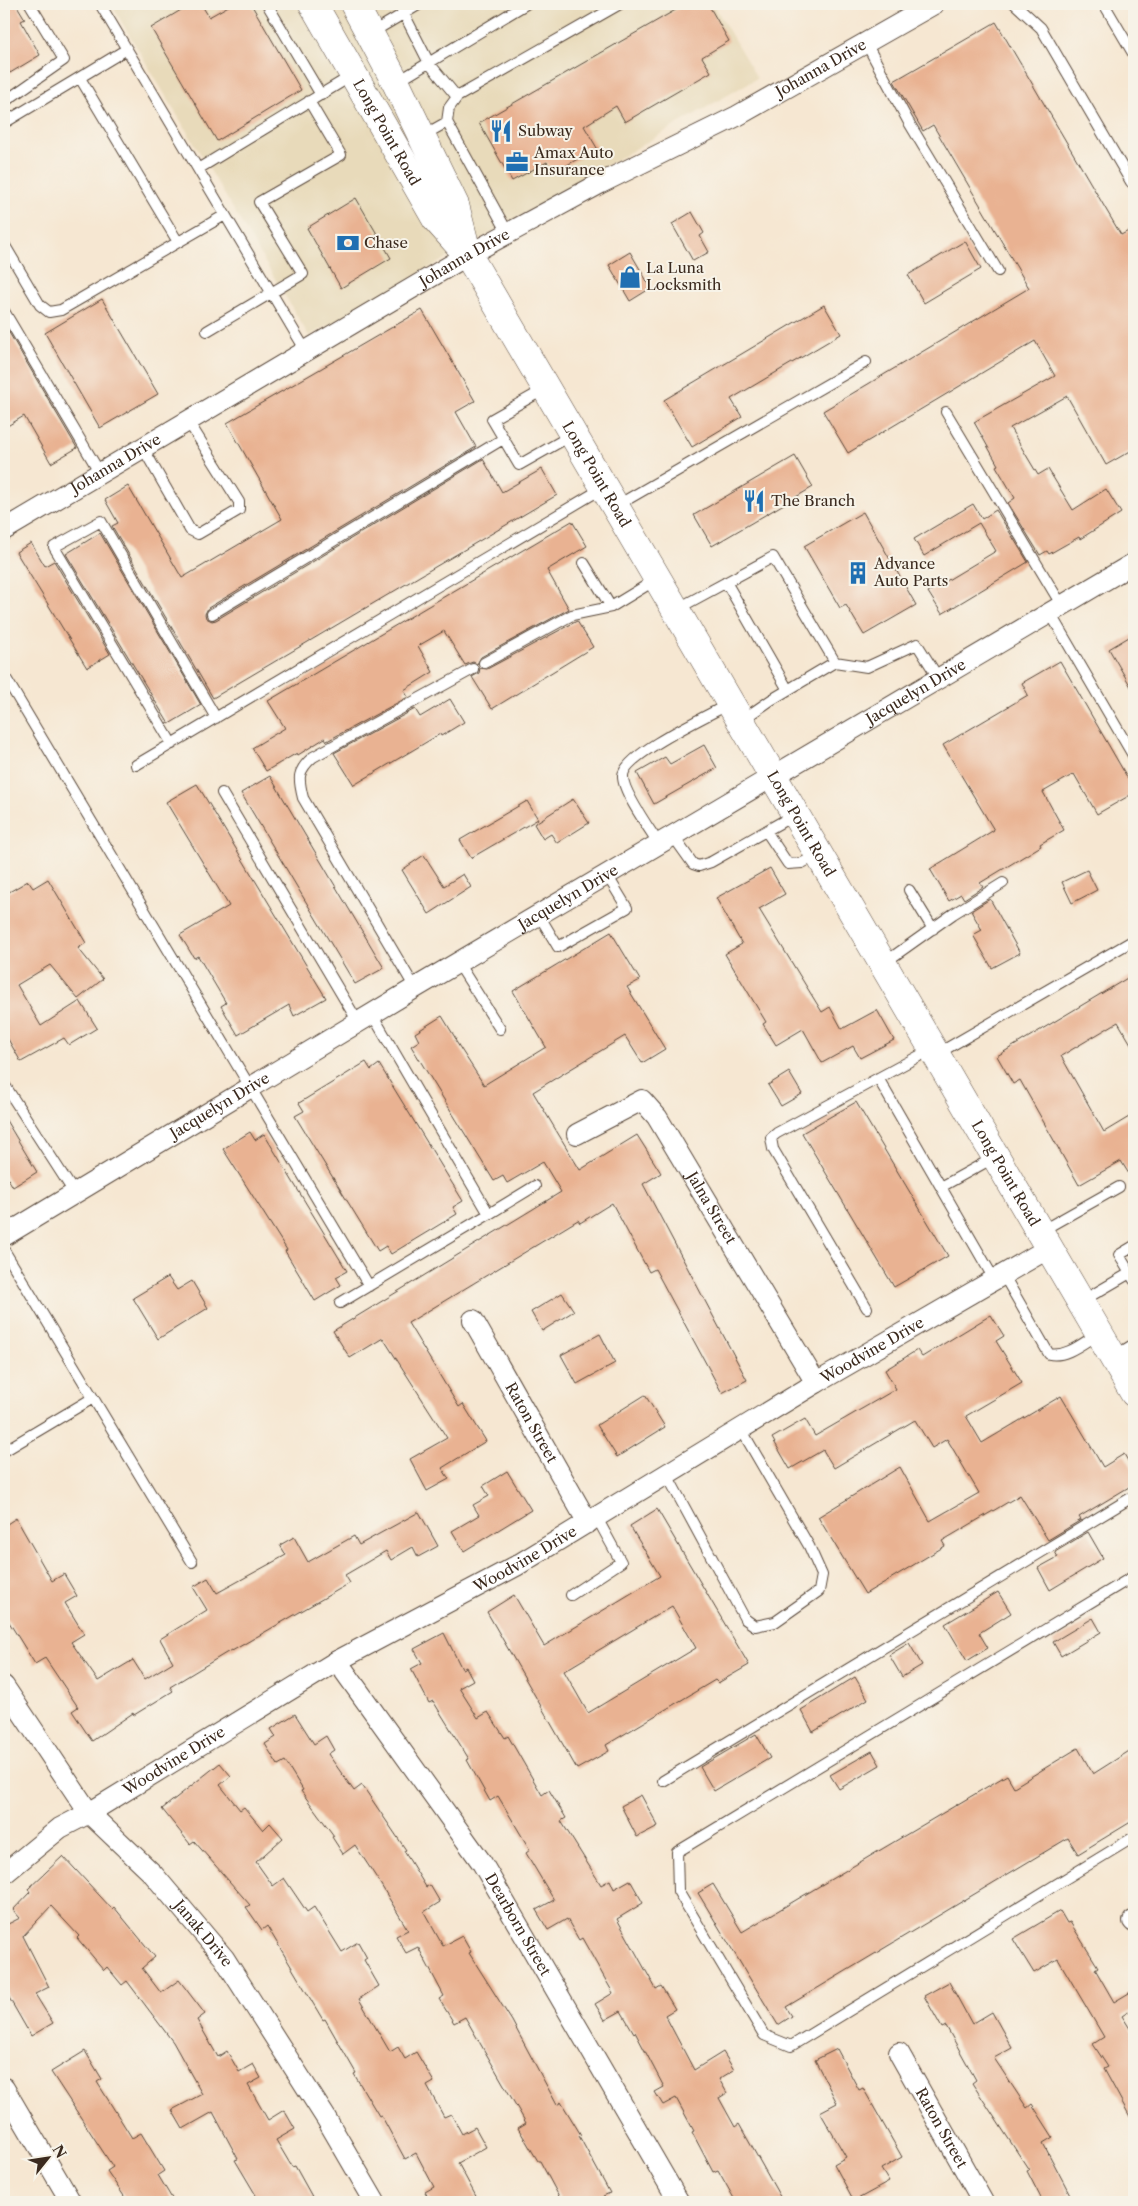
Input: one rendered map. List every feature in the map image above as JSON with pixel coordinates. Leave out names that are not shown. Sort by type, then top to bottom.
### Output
[{"type":"main road","name":"Long Point Road","points":[[313,4],[436,218],[468,255],[1099,1333],[1125,1356],[1134,1393]]},
{"type":"main road","name":"Long Point Road","points":[[354,4],[396,83],[454,204],[468,255]]},
{"type":"street","name":"Johanna Drive","points":[[4,530],[468,255],[599,184],[737,116],[934,4]]},
{"type":"street","name":"Jacquelyn Drive","points":[[4,1236],[250,1086],[1134,563]]},
{"type":"street","name":"Jalna Street","points":[[577,1134],[642,1100],[657,1116],[816,1383]]},
{"type":"street","name":"Woodvine Drive","points":[[4,1874],[60,1828],[337,1661],[516,1566],[816,1383],[998,1277],[1045,1240]]},
{"type":"street","name":"Raton Street","points":[[474,1320],[593,1520]]},
{"type":"street","name":"Dearborn Street","points":[[337,1661],[482,1863],[679,2202]]},
{"type":"street","name":"Janak Drive","points":[[4,1686],[89,1812],[153,1874],[224,1958],[326,2118],[375,2202]]},
{"type":"street","name":"Raton Street","points":[[899,2053],[983,2202]]},
{"type":"street","points":[[4,2088],[71,2202]]},
{"type":"lane","points":[[4,102],[64,60],[30,4]]},
{"type":"lane","points":[[100,4],[306,351]]},
{"type":"lane","points":[[267,4],[321,95]]},
{"type":"lane","points":[[370,34],[401,9],[420,4]]},
{"type":"lane","points":[[396,83],[526,4]]},
{"type":"lane","points":[[508,233],[447,122],[449,108],[457,97],[620,4]]},
{"type":"lane","points":[[1015,4],[1041,28],[1130,182],[1134,184]]},
{"type":"lane","points":[[1104,4],[1134,55]]},
{"type":"lane","points":[[401,9],[429,63],[457,97]]},
{"type":"lane","points":[[866,43],[908,121],[998,271]]},
{"type":"lane","points":[[4,123],[127,50]]},
{"type":"lane","points":[[198,169],[354,75]]},
{"type":"lane","points":[[80,78],[178,242]]},
{"type":"lane","points":[[207,332],[303,274],[259,202],[341,155],[309,102]]},
{"type":"lane","points":[[422,136],[447,122]]},
{"type":"lane","points":[[4,244],[40,305],[49,312],[61,310],[225,214]]},
{"type":"lane","points":[[4,311],[100,473]]},
{"type":"lane","points":[[136,765],[609,497],[866,362]]},
{"type":"lane","points":[[546,389],[492,419],[503,439],[519,465],[573,434]]},
{"type":"lane","points":[[946,412],[1056,609],[1134,757]]},
{"type":"lane","points":[[143,448],[190,530],[198,534],[239,510],[239,502],[188,421]]},
{"type":"lane","points":[[212,614],[503,439]]},
{"type":"lane","points":[[172,744],[54,547],[101,521],[216,718]]},
{"type":"lane","points":[[676,610],[773,557],[835,662]]},
{"type":"lane","points":[[584,563],[611,607]]},
{"type":"lane","points":[[484,663],[572,616],[611,607],[658,579]]},
{"type":"lane","points":[[726,582],[788,690]]},
{"type":"lane","points":[[796,815],[711,862],[699,866],[693,864],[666,840],[626,790],[622,778],[624,770],[641,753],[788,690],[835,662],[867,667],[917,644],[939,678]]},
{"type":"lane","points":[[415,988],[304,798],[299,780],[302,766],[313,757],[473,669]]},
{"type":"lane","points":[[4,675],[369,1286]]},
{"type":"lane","points":[[222,793],[489,1214]]},
{"type":"lane","points":[[766,831],[788,864],[796,865],[819,854]]},
{"type":"lane","points":[[539,915],[558,947],[627,908],[607,875]]},
{"type":"lane","points":[[883,964],[1003,882]]},
{"type":"lane","points":[[909,890],[933,929]]},
{"type":"lane","points":[[867,1308],[773,1149],[771,1138],[878,1078],[934,1052],[1134,940]]},
{"type":"lane","points":[[458,963],[500,1029]]},
{"type":"lane","points":[[878,1078],[941,1187],[1050,1354],[1055,1356],[1066,1353],[1099,1333]]},
{"type":"lane","points":[[4,1084],[75,1194]]},
{"type":"lane","points":[[941,1187],[996,1157]]},
{"type":"lane","points":[[340,1303],[535,1186]]},
{"type":"lane","points":[[1045,1240],[1120,1187]]},
{"type":"lane","points":[[1081,1302],[1132,1276],[1119,1255],[1134,1246]]},
{"type":"lane","points":[[4,1250],[192,1562]]},
{"type":"lane","points":[[4,1451],[93,1398]]},
{"type":"lane","points":[[667,1474],[744,1619],[755,1626],[776,1622],[819,1591],[822,1575],[809,1546],[741,1429]]},
{"type":"lane","points":[[663,1781],[1134,1496]]},
{"type":"lane","points":[[571,1595],[621,1562],[593,1520]]},
{"type":"lane","points":[[1134,1576],[677,1852],[678,1891],[764,2035],[791,2046],[1134,1837]]},
{"type":"shaded area","points":[[111,4],[713,4],[757,78],[491,233],[309,336]]},
{"type":"building","points":[[4,4],[16,4],[25,19],[21,21],[40,55],[10,73],[4,62]]},
{"type":"building","points":[[191,4],[201,4],[209,17],[232,4],[251,4],[301,90],[217,141],[151,28]]},
{"type":"building","points":[[686,4],[708,4],[729,41],[702,57],[711,72],[625,122],[616,106],[584,126],[597,148],[553,173],[547,162],[512,181],[479,123]]},
{"type":"building","points":[[996,22],[1121,235],[1134,228],[1134,449],[1106,465],[1067,396],[1010,428],[1038,475],[1048,469],[1073,510],[1106,489],[1121,513],[1080,539],[1079,537],[1049,554],[1047,551],[1040,555],[1008,503],[1015,498],[996,466],[998,465],[974,422],[1055,376],[1035,341],[848,453],[823,411],[1029,288],[933,125],[923,131],[894,81]]},
{"type":"building","name":"Chase","points":[[356,198],[391,258],[341,288],[307,228]]},
{"type":"building","points":[[692,212],[704,233],[700,236],[709,252],[693,261],[672,224]]},
{"type":"building","points":[[965,241],[981,269],[924,303],[908,275]]},
{"type":"building","name":"La Luna Locksmith","points":[[630,252],[651,288],[630,301],[609,265]]},
{"type":"building","points":[[102,299],[158,394],[100,428],[45,333]]},
{"type":"building","points":[[824,305],[841,334],[731,399],[742,417],[692,447],[664,400]]},
{"type":"building","points":[[422,310],[475,401],[456,412],[476,447],[208,608],[205,614],[206,618],[212,621],[216,620],[483,459],[502,492],[542,469],[557,495],[213,698],[112,526],[118,523],[105,500],[128,486],[182,578],[282,519],[227,423]]},
{"type":"building","points":[[4,324],[77,448],[51,463],[24,416],[4,428]]},
{"type":"building","name":"The Branch","points":[[795,456],[813,487],[712,546],[694,515]]},
{"type":"building","points":[[973,504],[982,519],[996,510],[1028,562],[942,614],[928,592],[996,551],[979,523],[924,556],[914,539]]},
{"type":"building","name":"Advance Auto Parts","points":[[863,512],[916,605],[864,635],[846,605],[840,608],[804,546]]},
{"type":"building","points":[[572,521],[587,546],[547,570],[569,609],[481,657],[477,664],[473,662],[465,665],[444,631],[418,646],[433,672],[404,690],[408,697],[327,741],[325,738],[298,755],[297,753],[266,771],[252,748],[285,728],[268,701]]},
{"type":"building","points":[[100,533],[201,705],[169,724],[66,554]]},
{"type":"building","points":[[31,543],[45,566],[54,561],[110,654],[87,668],[16,552]]},
{"type":"building","points":[[577,621],[593,647],[492,709],[472,677],[479,673],[480,668],[487,669]]},
{"type":"building","points":[[1134,634],[1134,692],[1109,649]]},
{"type":"building","points":[[1060,661],[1134,789],[1134,793],[1097,814],[1074,774],[1043,792],[1064,830],[980,883],[983,887],[964,899],[961,894],[949,901],[930,869],[994,830],[943,745],[1028,695],[1022,683]]},
{"type":"building","points":[[450,699],[464,722],[441,736],[440,734],[354,785],[334,753],[415,709],[420,717]]},
{"type":"building","points":[[704,745],[717,768],[654,804],[637,773],[665,757],[670,764]]},
{"type":"building","points":[[270,776],[384,968],[355,984],[241,793]]},
{"type":"building","points":[[197,784],[326,998],[294,1016],[289,1005],[238,1035],[221,1006],[226,1003],[198,956],[194,958],[180,935],[229,906],[166,802]]},
{"type":"building","points":[[573,799],[589,823],[557,843],[551,834],[543,839],[534,824]]},
{"type":"building","points":[[527,801],[538,819],[471,858],[460,840]]},
{"type":"building","points":[[424,855],[444,886],[463,874],[471,887],[429,914],[402,870]]},
{"type":"building","points":[[770,868],[785,894],[759,909],[822,1012],[830,1007],[842,1029],[877,1010],[894,1040],[860,1058],[853,1046],[822,1063],[803,1029],[776,1045],[763,1024],[766,1022],[725,954],[742,944],[716,898]]},
{"type":"building","points":[[1087,870],[1097,890],[1072,903],[1062,882]]},
{"type":"building","points":[[48,879],[86,943],[78,948],[103,979],[78,999],[50,965],[17,985],[41,1026],[80,1001],[97,1028],[69,1045],[64,1038],[21,1062],[4,1032],[4,895],[28,881],[33,888]]},
{"type":"building","points":[[990,899],[1020,953],[992,968],[973,935],[982,930],[971,911]]},
{"type":"building","points":[[611,932],[640,980],[627,987],[665,1049],[642,1063],[625,1036],[533,1092],[580,1170],[637,1135],[661,1173],[643,1184],[747,1380],[722,1393],[655,1269],[649,1272],[612,1203],[580,1223],[578,1220],[408,1323],[459,1407],[463,1404],[486,1441],[442,1468],[449,1479],[427,1491],[410,1459],[447,1438],[383,1338],[350,1358],[333,1331],[561,1192],[543,1162],[507,1183],[503,1176],[494,1181],[411,1046],[419,1041],[415,1033],[442,1016],[484,1085],[546,1047],[513,991]]},
{"type":"building","points":[[1134,974],[1134,1049],[1118,1022],[1061,1056],[1104,1132],[1134,1114],[1134,1182],[1121,1161],[1079,1185],[1020,1080],[1013,1084],[997,1056]]},
{"type":"building","points":[[366,1062],[371,1070],[379,1064],[463,1201],[453,1207],[457,1214],[391,1254],[386,1246],[378,1251],[295,1116],[304,1111],[299,1103]]},
{"type":"building","points":[[789,1072],[802,1094],[781,1106],[768,1085]]},
{"type":"building","points":[[856,1102],[948,1256],[894,1287],[802,1133]]},
{"type":"building","points":[[4,1117],[37,1172],[13,1187],[4,1172]]},
{"type":"building","points":[[250,1132],[255,1140],[264,1134],[347,1271],[336,1277],[341,1285],[315,1301],[285,1251],[287,1250],[223,1149]]},
{"type":"building","points":[[168,1277],[177,1290],[192,1281],[208,1308],[158,1339],[133,1298]]},
{"type":"building","points":[[562,1293],[574,1311],[542,1331],[531,1312]]},
{"type":"building","points":[[991,1315],[1004,1336],[996,1341],[1022,1383],[966,1416],[982,1443],[1061,1396],[1103,1467],[1124,1454],[1134,1471],[1134,1484],[1079,1517],[1081,1520],[1048,1540],[1020,1495],[942,1541],[945,1546],[865,1594],[818,1517],[900,1467],[930,1521],[979,1493],[947,1439],[932,1448],[915,1420],[834,1468],[823,1450],[790,1469],[772,1438],[805,1419],[815,1436],[896,1389],[885,1370],[917,1350],[922,1357]]},
{"type":"building","points":[[600,1334],[615,1363],[577,1384],[561,1355]]},
{"type":"building","points":[[645,1395],[665,1427],[617,1457],[597,1425]]},
{"type":"building","points":[[507,1471],[531,1510],[464,1551],[452,1531],[479,1515],[473,1505],[489,1496],[483,1486]]},
{"type":"building","points":[[657,1509],[749,1665],[718,1683],[715,1680],[606,1745],[609,1751],[577,1769],[487,1612],[514,1595],[544,1646],[660,1576],[630,1526]],"holes":[[[672,1606],[696,1648],[588,1713],[564,1671]]]},
{"type":"building","points":[[419,1512],[438,1546],[418,1557],[413,1547],[391,1560],[386,1551],[345,1575],[350,1583],[231,1650],[170,1687],[173,1691],[134,1715],[133,1713],[92,1741],[72,1711],[78,1707],[45,1658],[35,1664],[4,1614],[4,1526],[16,1518],[52,1581],[64,1574],[77,1596],[65,1603],[84,1634],[71,1642],[98,1681],[133,1660],[145,1679],[173,1662],[160,1639],[207,1610],[193,1587],[208,1578],[217,1593],[286,1555],[280,1545],[294,1537],[308,1562],[354,1536],[359,1545]]},
{"type":"building","points":[[1088,1532],[1103,1558],[1050,1590],[1038,1568],[1058,1557],[1055,1552]]},
{"type":"building","points":[[998,1592],[1011,1613],[979,1633],[988,1648],[967,1661],[945,1624]]},
{"type":"building","points":[[1093,1618],[1101,1632],[1061,1656],[1053,1642]]},
{"type":"building","points":[[444,1633],[462,1669],[466,1667],[473,1680],[459,1688],[478,1718],[488,1712],[505,1738],[508,1736],[542,1795],[549,1790],[566,1818],[561,1821],[601,1885],[610,1880],[614,1889],[630,1880],[643,1903],[617,1919],[656,1989],[661,1986],[675,2009],[665,2015],[694,2070],[723,2052],[734,2070],[719,2079],[727,2093],[719,2098],[735,2127],[739,2124],[783,2202],[736,2202],[718,2170],[713,2172],[676,2098],[663,2105],[655,2092],[664,2087],[635,2032],[621,2011],[605,2020],[595,2004],[613,1993],[582,1938],[579,1940],[567,1919],[548,1930],[536,1910],[554,1900],[526,1853],[530,1850],[498,1796],[490,1801],[467,1760],[469,1759],[433,1701],[429,1703],[411,1669],[422,1663],[414,1649]]},
{"type":"building","points":[[909,1643],[922,1665],[902,1677],[889,1655]]},
{"type":"building","points":[[855,1677],[868,1699],[813,1732],[801,1710]]},
{"type":"building","points":[[295,1714],[314,1744],[326,1736],[334,1750],[328,1754],[354,1791],[362,1785],[406,1850],[404,1851],[426,1887],[430,1885],[440,1902],[424,1912],[443,1946],[462,1936],[471,1952],[469,1953],[512,2021],[557,2105],[561,2102],[581,2135],[579,2136],[610,2193],[603,2196],[607,2202],[562,2202],[540,2161],[538,2161],[518,2128],[526,2123],[465,2017],[454,2023],[439,1999],[444,1996],[418,1947],[406,1953],[396,1936],[408,1930],[378,1880],[355,1845],[343,1854],[332,1837],[334,1836],[301,1791],[303,1790],[285,1761],[278,1765],[265,1744],[276,1737],[271,1729]]},
{"type":"building","points":[[756,1734],[770,1758],[714,1791],[700,1767]]},
{"type":"building","points":[[1078,1748],[1093,1774],[1134,1748],[1134,1820],[1078,1854],[1068,1838],[786,2007],[792,2016],[778,2025],[698,1893],[713,1884],[742,1932],[1007,1775],[1014,1787]]},
{"type":"building","points":[[872,1751],[880,1765],[839,1789],[830,1775]]},
{"type":"building","points":[[220,1763],[231,1776],[220,1785],[240,1810],[244,1807],[263,1830],[270,1823],[283,1838],[256,1862],[273,1886],[284,1878],[307,1912],[314,1907],[342,1952],[358,1942],[367,1958],[364,1960],[379,1986],[359,1999],[390,2052],[398,2047],[405,2059],[416,2052],[434,2082],[427,2086],[444,2117],[451,2114],[462,2134],[475,2127],[486,2147],[458,2163],[479,2202],[431,2202],[425,2192],[434,2187],[416,2153],[405,2159],[381,2115],[379,2116],[354,2074],[356,2073],[325,2019],[323,2020],[267,1926],[262,1930],[246,1907],[250,1905],[194,1841],[190,1844],[162,1809]]},
{"type":"building","points":[[641,1795],[658,1826],[637,1837],[621,1806]]},
{"type":"building","points":[[63,1856],[112,1909],[114,1907],[155,1957],[142,1968],[161,1993],[179,1980],[205,2014],[197,2020],[218,2057],[227,2051],[239,2072],[253,2064],[261,2078],[248,2085],[268,2120],[284,2110],[295,2129],[276,2140],[292,2167],[295,2166],[315,2202],[260,2202],[235,2160],[238,2159],[213,2112],[183,2129],[172,2110],[202,2094],[173,2042],[127,1981],[122,1985],[107,1967],[104,1970],[77,1938],[79,1936],[51,1906],[23,1936],[49,1987],[35,1994],[53,2023],[31,2036],[4,1989],[4,1926],[20,1918],[13,1910],[30,1892],[28,1889]]},
{"type":"building","points":[[1060,1911],[1067,1923],[1070,1922],[1098,1967],[1095,1969],[1114,2002],[1134,1990],[1134,2008],[1122,2016],[1134,2035],[1134,2124],[1104,2069],[1108,2067],[1093,2044],[1104,2037],[1058,1959],[1034,1973],[1013,1939]]},
{"type":"building","points":[[949,1982],[972,2024],[992,2012],[1012,2048],[994,2058],[1027,2108],[1032,2104],[1053,2137],[1043,2143],[1074,2202],[1043,2202],[1027,2171],[1029,2170],[972,2083],[976,2080],[946,2026],[942,2028],[924,1996]]},
{"type":"building","points":[[837,2049],[859,2090],[863,2088],[902,2157],[881,2169],[889,2182],[854,2201],[834,2164],[846,2157],[820,2112],[837,2103],[815,2060]]},
{"type":"building","points":[[85,2051],[102,2079],[97,2082],[132,2138],[141,2133],[164,2171],[158,2175],[174,2202],[128,2202],[107,2171],[113,2167],[51,2072]]},
{"type":"place","name":"Subway","points":[[501,131]]},
{"type":"place","name":"Amax Auto Insurance","points":[[517,162]]},
{"type":"place","name":"Chase","points":[[348,243]]},
{"type":"place","name":"La Luna Locksmith","points":[[630,277]]},
{"type":"place","name":"The Branch","points":[[754,501]]},
{"type":"place","name":"Advance Auto Parts","points":[[858,573]]}]
